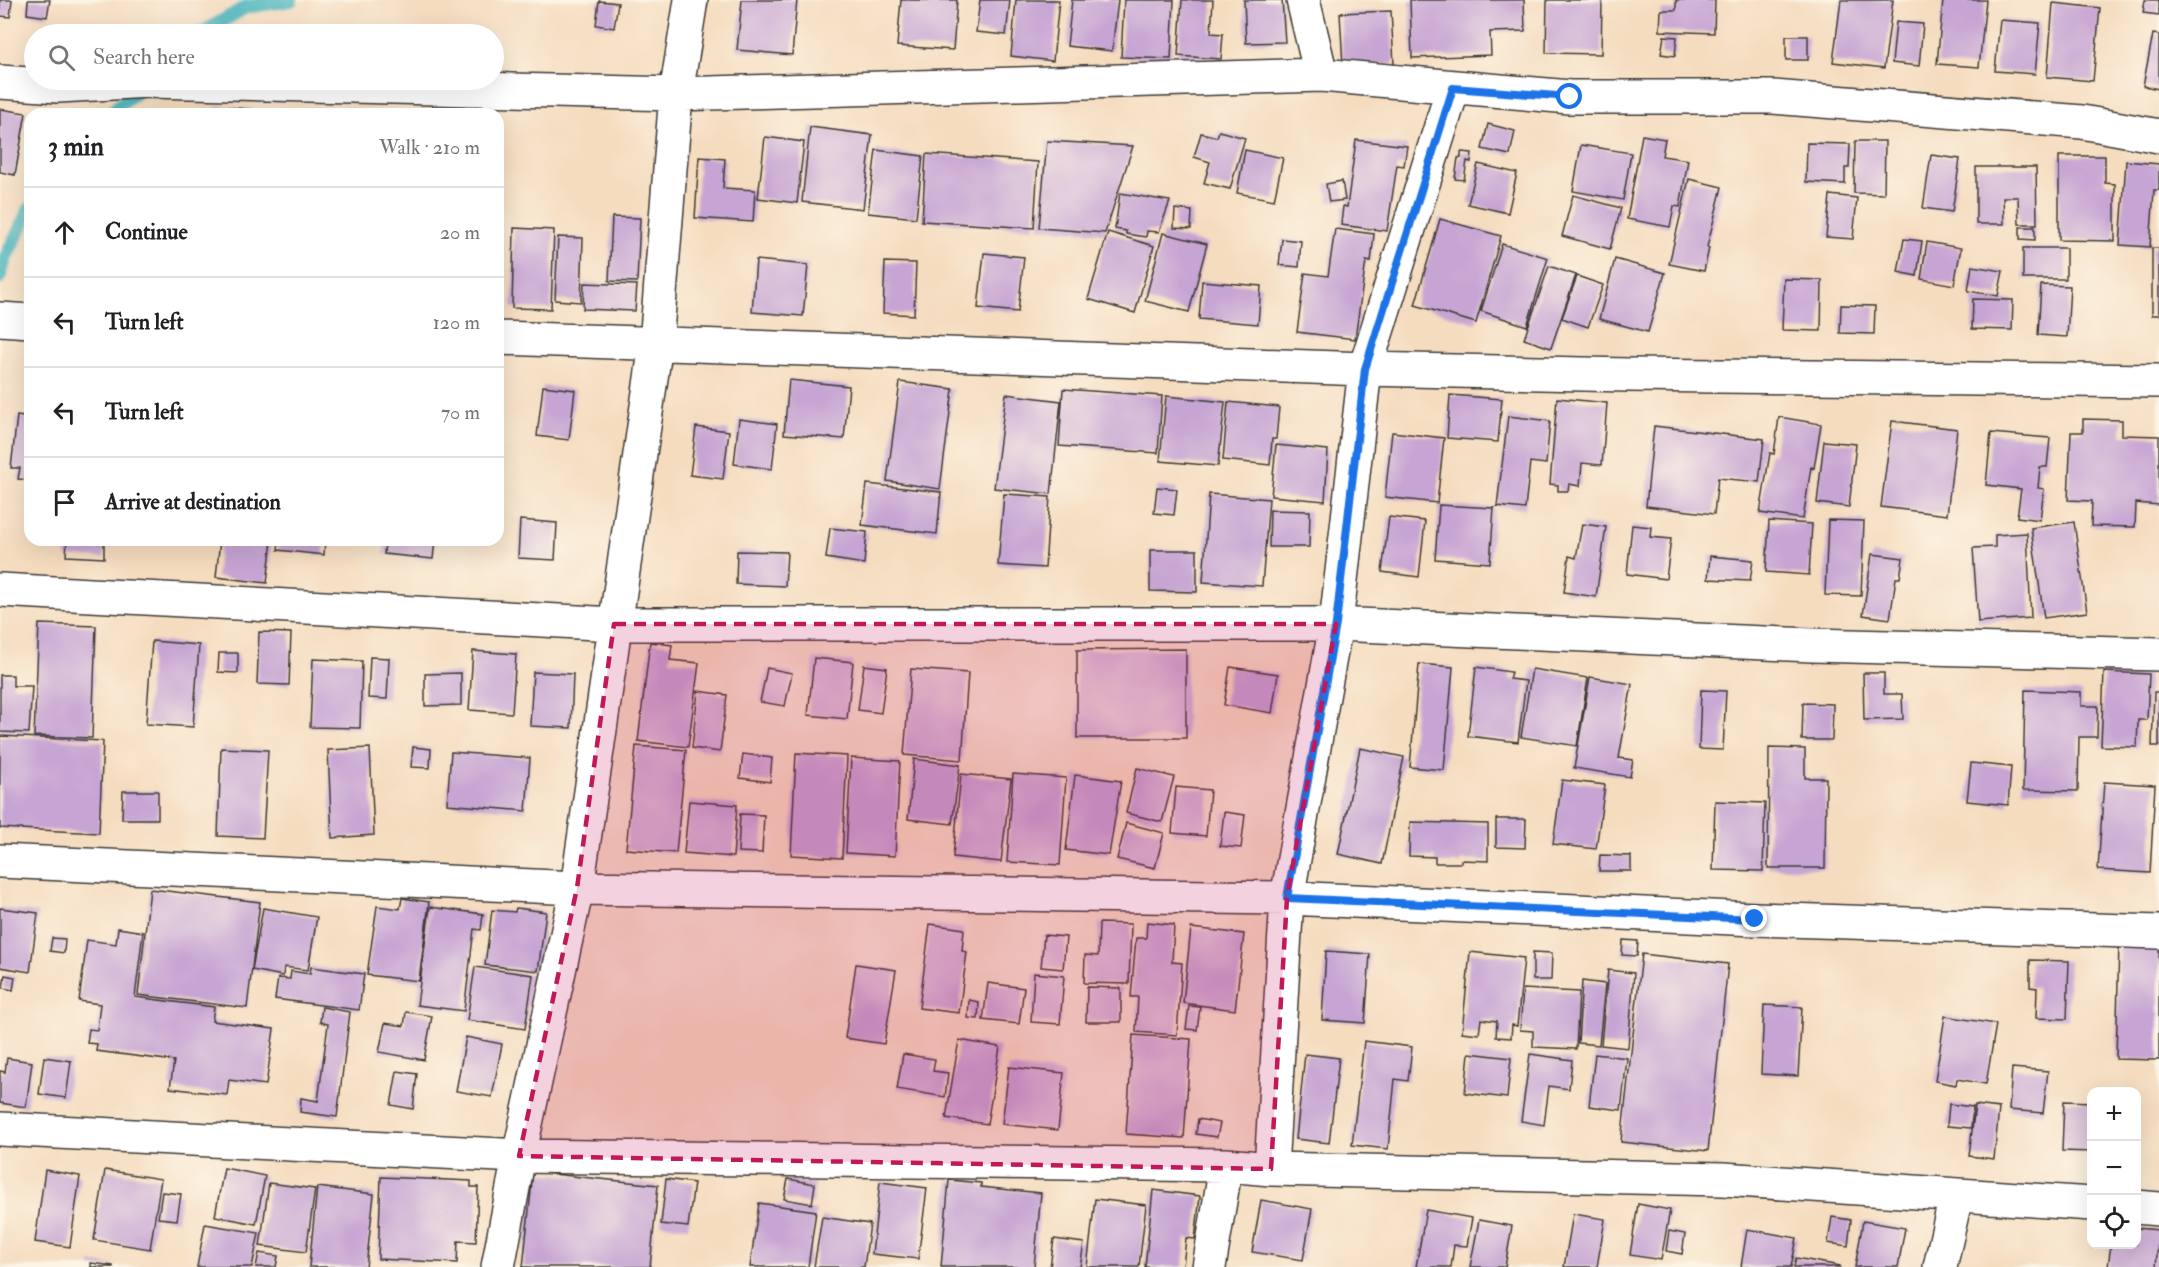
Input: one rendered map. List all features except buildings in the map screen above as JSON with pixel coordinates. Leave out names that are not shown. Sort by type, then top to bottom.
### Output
[{"type":"street","points":[[498,1267],[519,1156],[578,888],[614,624],[656,344],[676,94],[691,0]]},
{"type":"street","points":[[1303,0],[1321,75]]},
{"type":"street","points":[[504,90],[676,94],[1321,75],[1570,97],[1773,97],[2082,122],[2159,136]]},
{"type":"street","points":[[0,82],[24,84]]},
{"type":"street","points":[[1271,1169],[1287,898],[1336,624],[1365,369],[1453,88]]},
{"type":"street","points":[[504,338],[1365,369],[1628,375],[2159,381]]},
{"type":"street","points":[[0,590],[614,624],[1336,624],[1812,645],[2159,654]]},
{"type":"street","points":[[0,861],[578,888],[1287,898],[1755,919],[2159,932]]},
{"type":"street","points":[[0,1129],[519,1156],[1226,1165],[1271,1169],[1723,1179],[2087,1204]]},
{"type":"street","points":[[1209,1267],[1226,1165]]},
{"type":"street","points":[[1940,1267],[1956,1196]]},
{"type":"street","points":[[2141,1207],[2159,1209]]},
{"type":"highlighted area","points":[[614,624],[1336,624],[1287,898],[1271,1169],[519,1156],[577,888]]},
{"type":"waterway","points":[[217,24],[246,7],[291,0]]},
{"type":"waterway","points":[[116,108],[138,90]]},
{"type":"waterway","points":[[0,277],[5,259],[24,221]]},
{"type":"route","points":[[1570,97],[1453,88],[1365,369],[1336,624],[1287,898],[1755,919]]}]
